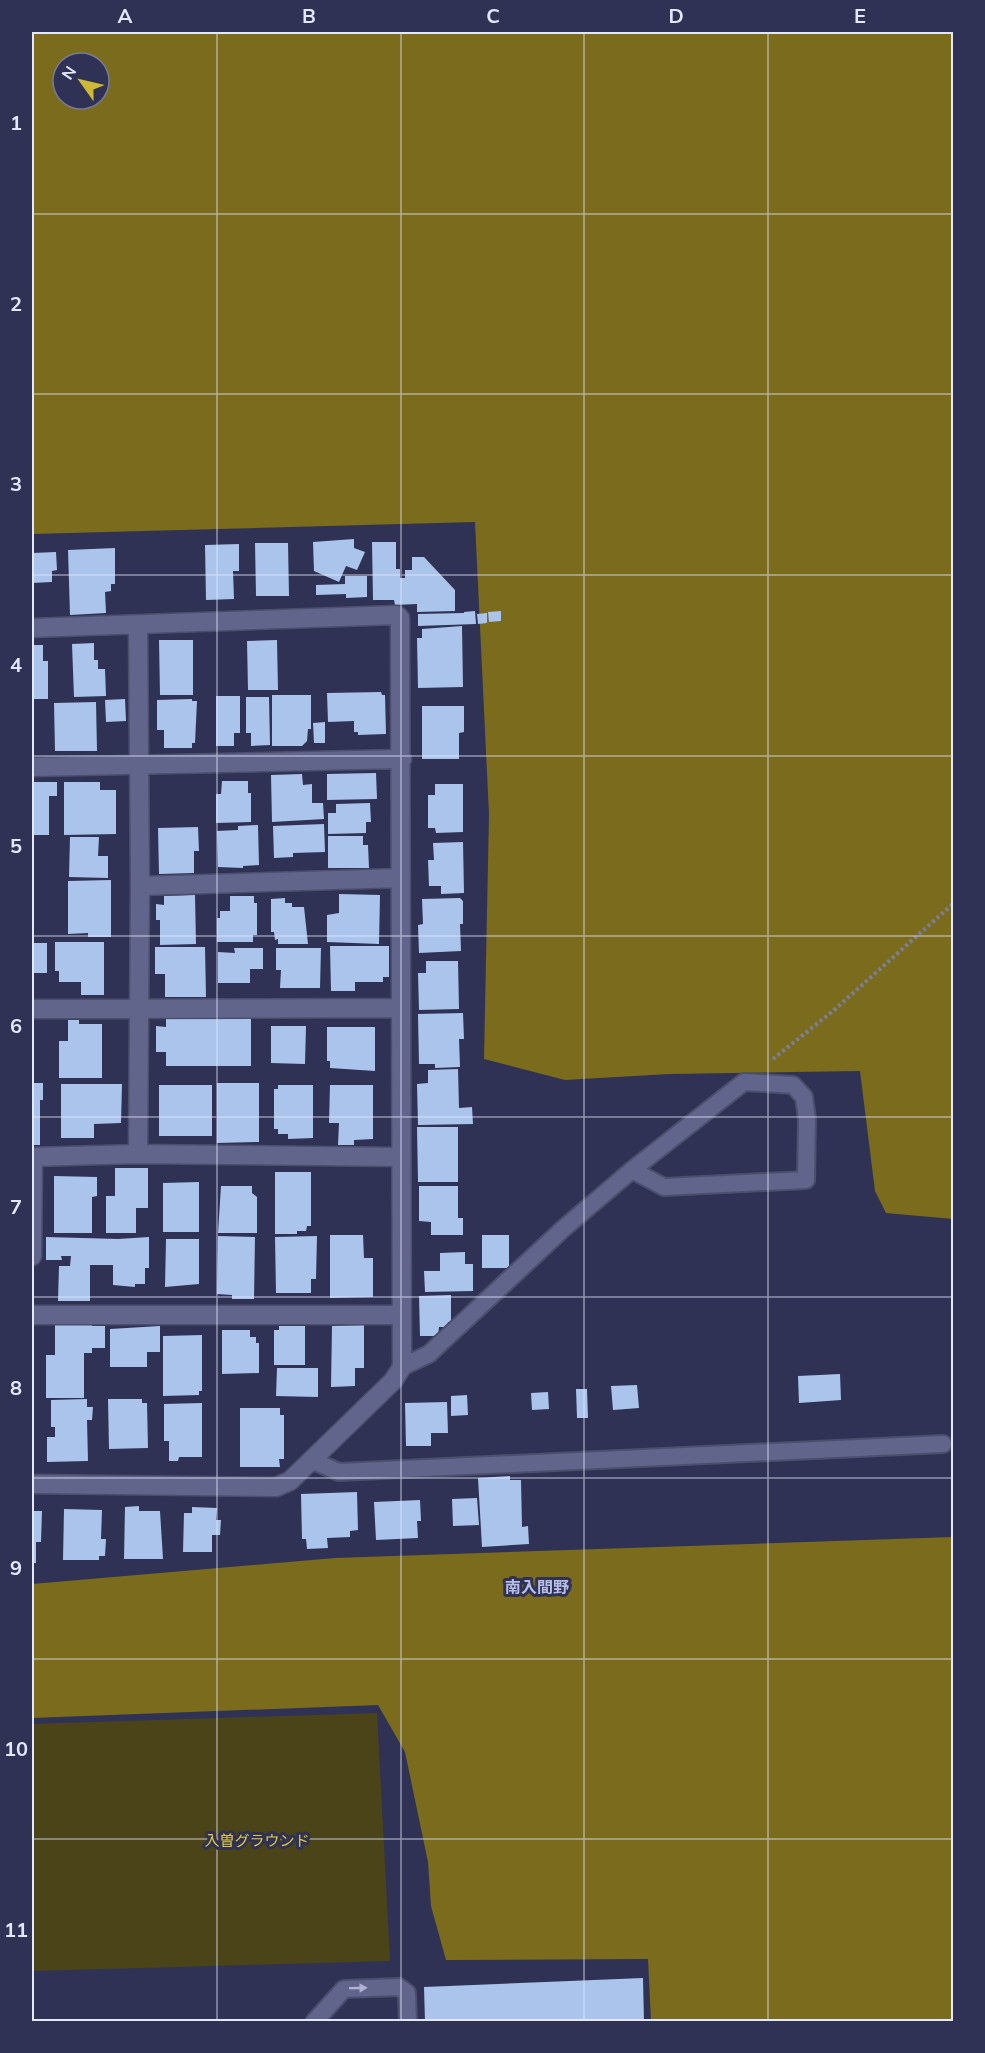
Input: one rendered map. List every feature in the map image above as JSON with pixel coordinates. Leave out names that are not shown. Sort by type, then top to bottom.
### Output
[{"type":"street","points":[[32,628],[398,615],[400,618],[402,759],[399,1157],[402,1367],[393,1381],[290,1481],[276,1487],[32,1484]]},
{"type":"street","points":[[138,625],[140,763],[138,1154]]},
{"type":"street","points":[[32,767],[402,759]]},
{"type":"street","points":[[140,886],[400,878]]},
{"type":"street","points":[[32,1009],[400,1008]]},
{"type":"street","points":[[32,1256],[32,1157],[138,1154],[399,1157]]},
{"type":"street","points":[[32,1315],[400,1315]]},
{"type":"lane","points":[[402,1367],[429,1354],[564,1228],[632,1170],[744,1082],[793,1085],[804,1097],[807,1119],[806,1180],[664,1187],[632,1170]]},
{"type":"lane","points":[[311,1460],[339,1472],[943,1444]]},
{"type":"lane","points":[[314,2022],[344,1989],[399,1987],[407,1993],[408,2022]]},
{"type":"path","points":[[744,1082],[833,1011],[954,903]]},
{"type":"green space","name":"入曽グラウンド","points":[[377,1713],[390,1961],[32,1971],[32,1724]]},
{"type":"shaded area","points":[[32,32],[953,32],[953,1219],[886,1213],[875,1191],[860,1071],[669,1074],[565,1080],[484,1059],[489,814],[475,522],[32,534]]},
{"type":"shaded area","points":[[953,1537],[953,2021],[651,2021],[648,1959],[446,1960],[431,1906],[428,1862],[405,1752],[378,1705],[32,1718],[32,1584],[335,1558]]},
{"type":"building","points":[[354,539],[354,548],[365,552],[357,570],[346,566],[339,582],[314,571],[313,542]]},
{"type":"building","points":[[372,542],[396,542],[396,569],[400,569],[400,578],[405,578],[405,570],[412,570],[412,557],[424,557],[455,590],[455,611],[417,612],[417,604],[395,605],[394,600],[373,600]]},
{"type":"building","points":[[255,543],[288,543],[289,596],[256,596]]},
{"type":"building","points":[[239,544],[239,571],[233,571],[234,599],[206,600],[205,545]]},
{"type":"building","points":[[115,548],[115,584],[111,584],[111,591],[105,592],[106,613],[70,615],[68,550]]},
{"type":"building","points":[[56,552],[57,570],[52,571],[52,582],[32,583],[32,553]]},
{"type":"building","points":[[345,576],[367,576],[367,597],[346,598],[346,594],[316,595],[316,585],[345,584]]},
{"type":"building","points":[[475,611],[476,624],[418,626],[418,614]]},
{"type":"building","points":[[501,611],[501,621],[489,622],[488,612]]},
{"type":"building","points":[[487,613],[487,623],[478,624],[477,614]]},
{"type":"building","points":[[462,626],[463,687],[418,688],[417,638],[422,638],[422,629]]},
{"type":"building","points":[[159,640],[193,640],[193,695],[160,695]]},
{"type":"building","points":[[277,640],[278,690],[248,690],[247,641]]},
{"type":"building","points":[[94,643],[94,660],[98,660],[98,669],[105,669],[106,696],[74,697],[72,644]]},
{"type":"building","points":[[32,645],[43,645],[43,661],[48,661],[48,699],[32,699]]},
{"type":"building","points":[[381,692],[385,695],[386,734],[358,735],[358,732],[354,732],[354,721],[328,722],[327,693]]},
{"type":"building","points":[[272,695],[311,695],[311,729],[308,729],[307,741],[302,746],[272,746]]},
{"type":"building","points":[[216,696],[240,696],[240,733],[234,733],[234,746],[216,746]]},
{"type":"building","points":[[246,697],[269,697],[270,745],[251,746],[251,733],[246,733]]},
{"type":"building","points":[[125,699],[126,721],[106,722],[105,700]]},
{"type":"building","points":[[192,699],[192,701],[197,701],[195,743],[192,743],[192,748],[164,748],[164,730],[157,730],[157,700]]},
{"type":"building","points":[[96,702],[97,751],[55,751],[54,703]]},
{"type":"building","points":[[422,706],[464,706],[464,732],[459,733],[459,759],[422,759]]},
{"type":"building","points":[[325,722],[325,743],[314,743],[313,723]]},
{"type":"building","points":[[376,773],[377,799],[327,800],[327,774]]},
{"type":"building","points":[[302,774],[303,785],[312,784],[312,803],[323,803],[324,819],[272,822],[271,775]]},
{"type":"building","points":[[222,781],[248,781],[248,793],[251,793],[251,822],[216,823],[216,794],[221,794]]},
{"type":"building","points":[[32,782],[57,782],[57,796],[49,796],[49,835],[32,835]]},
{"type":"building","points":[[64,782],[100,782],[100,790],[116,790],[116,834],[64,835]]},
{"type":"building","points":[[435,784],[463,784],[463,832],[436,833],[435,828],[428,828],[428,795],[435,795]]},
{"type":"building","points":[[370,803],[371,822],[366,822],[366,833],[328,834],[328,813],[336,813],[336,804]]},
{"type":"building","points":[[324,824],[325,852],[293,853],[293,857],[274,858],[273,826]]},
{"type":"building","points":[[258,825],[259,865],[243,866],[243,868],[218,867],[217,831],[238,830],[238,826]]},
{"type":"building","points":[[198,827],[199,851],[194,851],[194,873],[159,874],[158,828]]},
{"type":"building","points":[[328,836],[363,836],[363,845],[368,845],[369,868],[328,868]]},
{"type":"building","points":[[70,837],[99,837],[98,856],[108,856],[108,878],[69,877]]},
{"type":"building","points":[[463,842],[464,893],[441,894],[441,886],[429,886],[428,860],[434,860],[433,843]]},
{"type":"building","points":[[111,880],[111,937],[88,937],[88,933],[68,934],[68,881]]},
{"type":"building","points":[[339,894],[380,895],[379,944],[327,942],[327,915],[339,913]]},
{"type":"building","points":[[195,895],[196,944],[160,945],[160,920],[156,920],[156,904],[164,905],[164,896]]},
{"type":"building","points":[[230,896],[254,896],[254,903],[257,903],[257,935],[253,935],[253,942],[217,942],[217,918],[220,918],[220,911],[230,911]]},
{"type":"building","points":[[285,898],[285,903],[292,903],[292,907],[304,907],[308,944],[278,944],[274,932],[271,932],[271,899]]},
{"type":"building","points":[[460,898],[463,901],[463,924],[460,924],[461,951],[419,953],[418,925],[423,924],[422,899]]},
{"type":"building","points":[[55,942],[104,942],[104,995],[81,995],[81,982],[59,982],[59,971],[55,971]]},
{"type":"building","points":[[32,943],[47,943],[47,973],[32,973]]},
{"type":"building","points":[[330,946],[389,946],[389,977],[383,977],[383,982],[355,982],[355,991],[331,991]]},
{"type":"building","points":[[155,947],[205,947],[206,997],[165,997],[165,974],[155,974]]},
{"type":"building","points":[[234,948],[263,948],[263,969],[250,969],[250,983],[218,983],[218,952],[235,953]]},
{"type":"building","points":[[276,948],[321,948],[320,988],[280,988],[281,970],[276,970]]},
{"type":"building","points":[[426,961],[458,961],[459,1009],[419,1010],[418,973],[426,973]]},
{"type":"building","points":[[463,1013],[464,1039],[459,1039],[460,1067],[435,1068],[435,1064],[419,1064],[418,1014]]},
{"type":"building","points":[[166,1018],[251,1018],[251,1066],[166,1066],[166,1052],[156,1052],[156,1026],[166,1027]]},
{"type":"building","points":[[68,1020],[79,1020],[79,1024],[102,1024],[102,1078],[59,1078],[59,1041],[68,1041]]},
{"type":"building","points":[[271,1026],[306,1026],[305,1064],[271,1063]]},
{"type":"building","points":[[327,1027],[375,1027],[375,1071],[330,1068],[330,1061],[327,1061]]},
{"type":"building","points":[[458,1069],[459,1108],[472,1107],[473,1124],[418,1125],[417,1084],[428,1083],[428,1070]]},
{"type":"building","points":[[32,1083],[43,1083],[43,1100],[40,1100],[40,1145],[32,1145]]},
{"type":"building","points":[[217,1083],[259,1083],[259,1142],[217,1143]]},
{"type":"building","points":[[61,1084],[122,1084],[121,1123],[94,1124],[94,1138],[61,1138]]},
{"type":"building","points":[[159,1085],[212,1085],[212,1136],[159,1136]]},
{"type":"building","points":[[278,1085],[313,1085],[313,1138],[288,1139],[288,1134],[278,1134],[278,1129],[274,1129],[274,1089],[278,1089]]},
{"type":"building","points":[[330,1085],[373,1085],[373,1139],[354,1140],[354,1145],[338,1145],[339,1123],[329,1123]]},
{"type":"building","points":[[417,1127],[458,1127],[458,1182],[418,1182]]},
{"type":"building","points":[[115,1168],[148,1168],[148,1208],[136,1208],[136,1233],[106,1233],[106,1196],[115,1196]]},
{"type":"building","points":[[275,1172],[311,1172],[311,1226],[307,1226],[306,1231],[297,1231],[297,1234],[275,1234]]},
{"type":"building","points":[[54,1176],[97,1177],[97,1196],[92,1197],[92,1233],[54,1233]]},
{"type":"building","points":[[199,1182],[199,1232],[163,1232],[163,1183]]},
{"type":"building","points":[[221,1186],[252,1186],[252,1193],[257,1197],[257,1233],[218,1233]]},
{"type":"building","points":[[419,1186],[458,1186],[458,1218],[463,1218],[463,1235],[431,1235],[431,1222],[419,1221]]},
{"type":"building","points":[[330,1235],[363,1235],[364,1258],[373,1258],[373,1297],[330,1298]]},
{"type":"building","points":[[482,1235],[509,1235],[509,1268],[482,1268]]},
{"type":"building","points":[[218,1236],[255,1237],[254,1299],[232,1299],[232,1295],[217,1294]]},
{"type":"building","points":[[317,1236],[316,1279],[311,1279],[311,1293],[276,1293],[275,1237]]},
{"type":"building","points":[[46,1237],[118,1239],[149,1237],[149,1268],[145,1268],[145,1284],[135,1284],[135,1287],[113,1285],[113,1265],[90,1265],[90,1301],[58,1301],[59,1266],[70,1266],[71,1256],[61,1256],[62,1260],[46,1260]]},
{"type":"building","points":[[166,1239],[199,1239],[199,1284],[165,1287]]},
{"type":"building","points":[[465,1252],[465,1264],[473,1264],[473,1291],[425,1292],[424,1271],[440,1271],[440,1253]]},
{"type":"building","points":[[451,1295],[451,1322],[448,1322],[447,1327],[439,1327],[438,1336],[420,1336],[419,1296]]},
{"type":"building","points":[[92,1323],[92,1326],[105,1326],[105,1348],[92,1348],[92,1353],[84,1353],[84,1398],[46,1398],[46,1355],[55,1355],[55,1324]]},
{"type":"building","points":[[364,1325],[364,1368],[355,1368],[355,1386],[331,1387],[332,1326]]},
{"type":"building","points":[[160,1326],[160,1352],[147,1352],[147,1367],[110,1367],[110,1329]]},
{"type":"building","points":[[279,1326],[305,1326],[305,1365],[274,1365],[274,1330],[279,1330]]},
{"type":"building","points":[[222,1330],[250,1330],[250,1337],[256,1337],[256,1343],[259,1343],[259,1373],[222,1374]]},
{"type":"building","points":[[202,1335],[202,1391],[199,1391],[199,1395],[163,1396],[163,1336]]},
{"type":"building","points":[[277,1368],[318,1368],[318,1397],[276,1396]]},
{"type":"building","points":[[840,1374],[841,1400],[799,1403],[798,1376]]},
{"type":"building","points":[[637,1385],[639,1408],[613,1410],[611,1386]]},
{"type":"building","points":[[576,1389],[587,1389],[588,1418],[577,1418]]},
{"type":"building","points":[[548,1392],[549,1409],[532,1410],[531,1393]]},
{"type":"building","points":[[467,1395],[468,1415],[451,1416],[451,1396]]},
{"type":"building","points":[[87,1399],[87,1407],[93,1407],[92,1420],[87,1420],[88,1461],[47,1462],[47,1437],[55,1437],[55,1427],[51,1427],[51,1400]]},
{"type":"building","points":[[108,1399],[142,1399],[142,1403],[147,1403],[148,1448],[109,1449]]},
{"type":"building","points":[[447,1402],[448,1433],[431,1433],[431,1446],[406,1446],[405,1403]]},
{"type":"building","points":[[202,1403],[202,1457],[179,1457],[178,1461],[169,1461],[169,1441],[164,1441],[164,1404]]},
{"type":"building","points":[[240,1408],[280,1408],[280,1415],[284,1415],[284,1459],[279,1459],[280,1467],[240,1467]]},
{"type":"building","points":[[510,1476],[510,1480],[521,1480],[522,1527],[528,1526],[529,1544],[482,1547],[478,1478]]},
{"type":"building","points":[[357,1492],[358,1530],[350,1531],[350,1537],[327,1538],[328,1548],[307,1549],[306,1539],[302,1539],[301,1494]]},
{"type":"building","points":[[477,1498],[479,1525],[453,1526],[452,1499]]},
{"type":"building","points":[[420,1500],[421,1521],[417,1521],[418,1538],[376,1540],[374,1502]]},
{"type":"building","points":[[139,1506],[139,1511],[160,1511],[163,1559],[124,1559],[125,1507]]},
{"type":"building","points":[[192,1507],[217,1508],[216,1520],[221,1520],[220,1535],[212,1535],[212,1552],[183,1552],[184,1513],[192,1513]]},
{"type":"building","points":[[64,1509],[102,1510],[101,1539],[106,1539],[105,1556],[99,1556],[99,1560],[63,1560]]},
{"type":"building","points":[[32,1511],[42,1511],[41,1542],[36,1542],[36,1563],[32,1563]]},
{"type":"building","points":[[643,1978],[644,2022],[425,2022],[424,1987]]},
{"type":"district","name":"南入間野","points":[[537,1587]]}]
